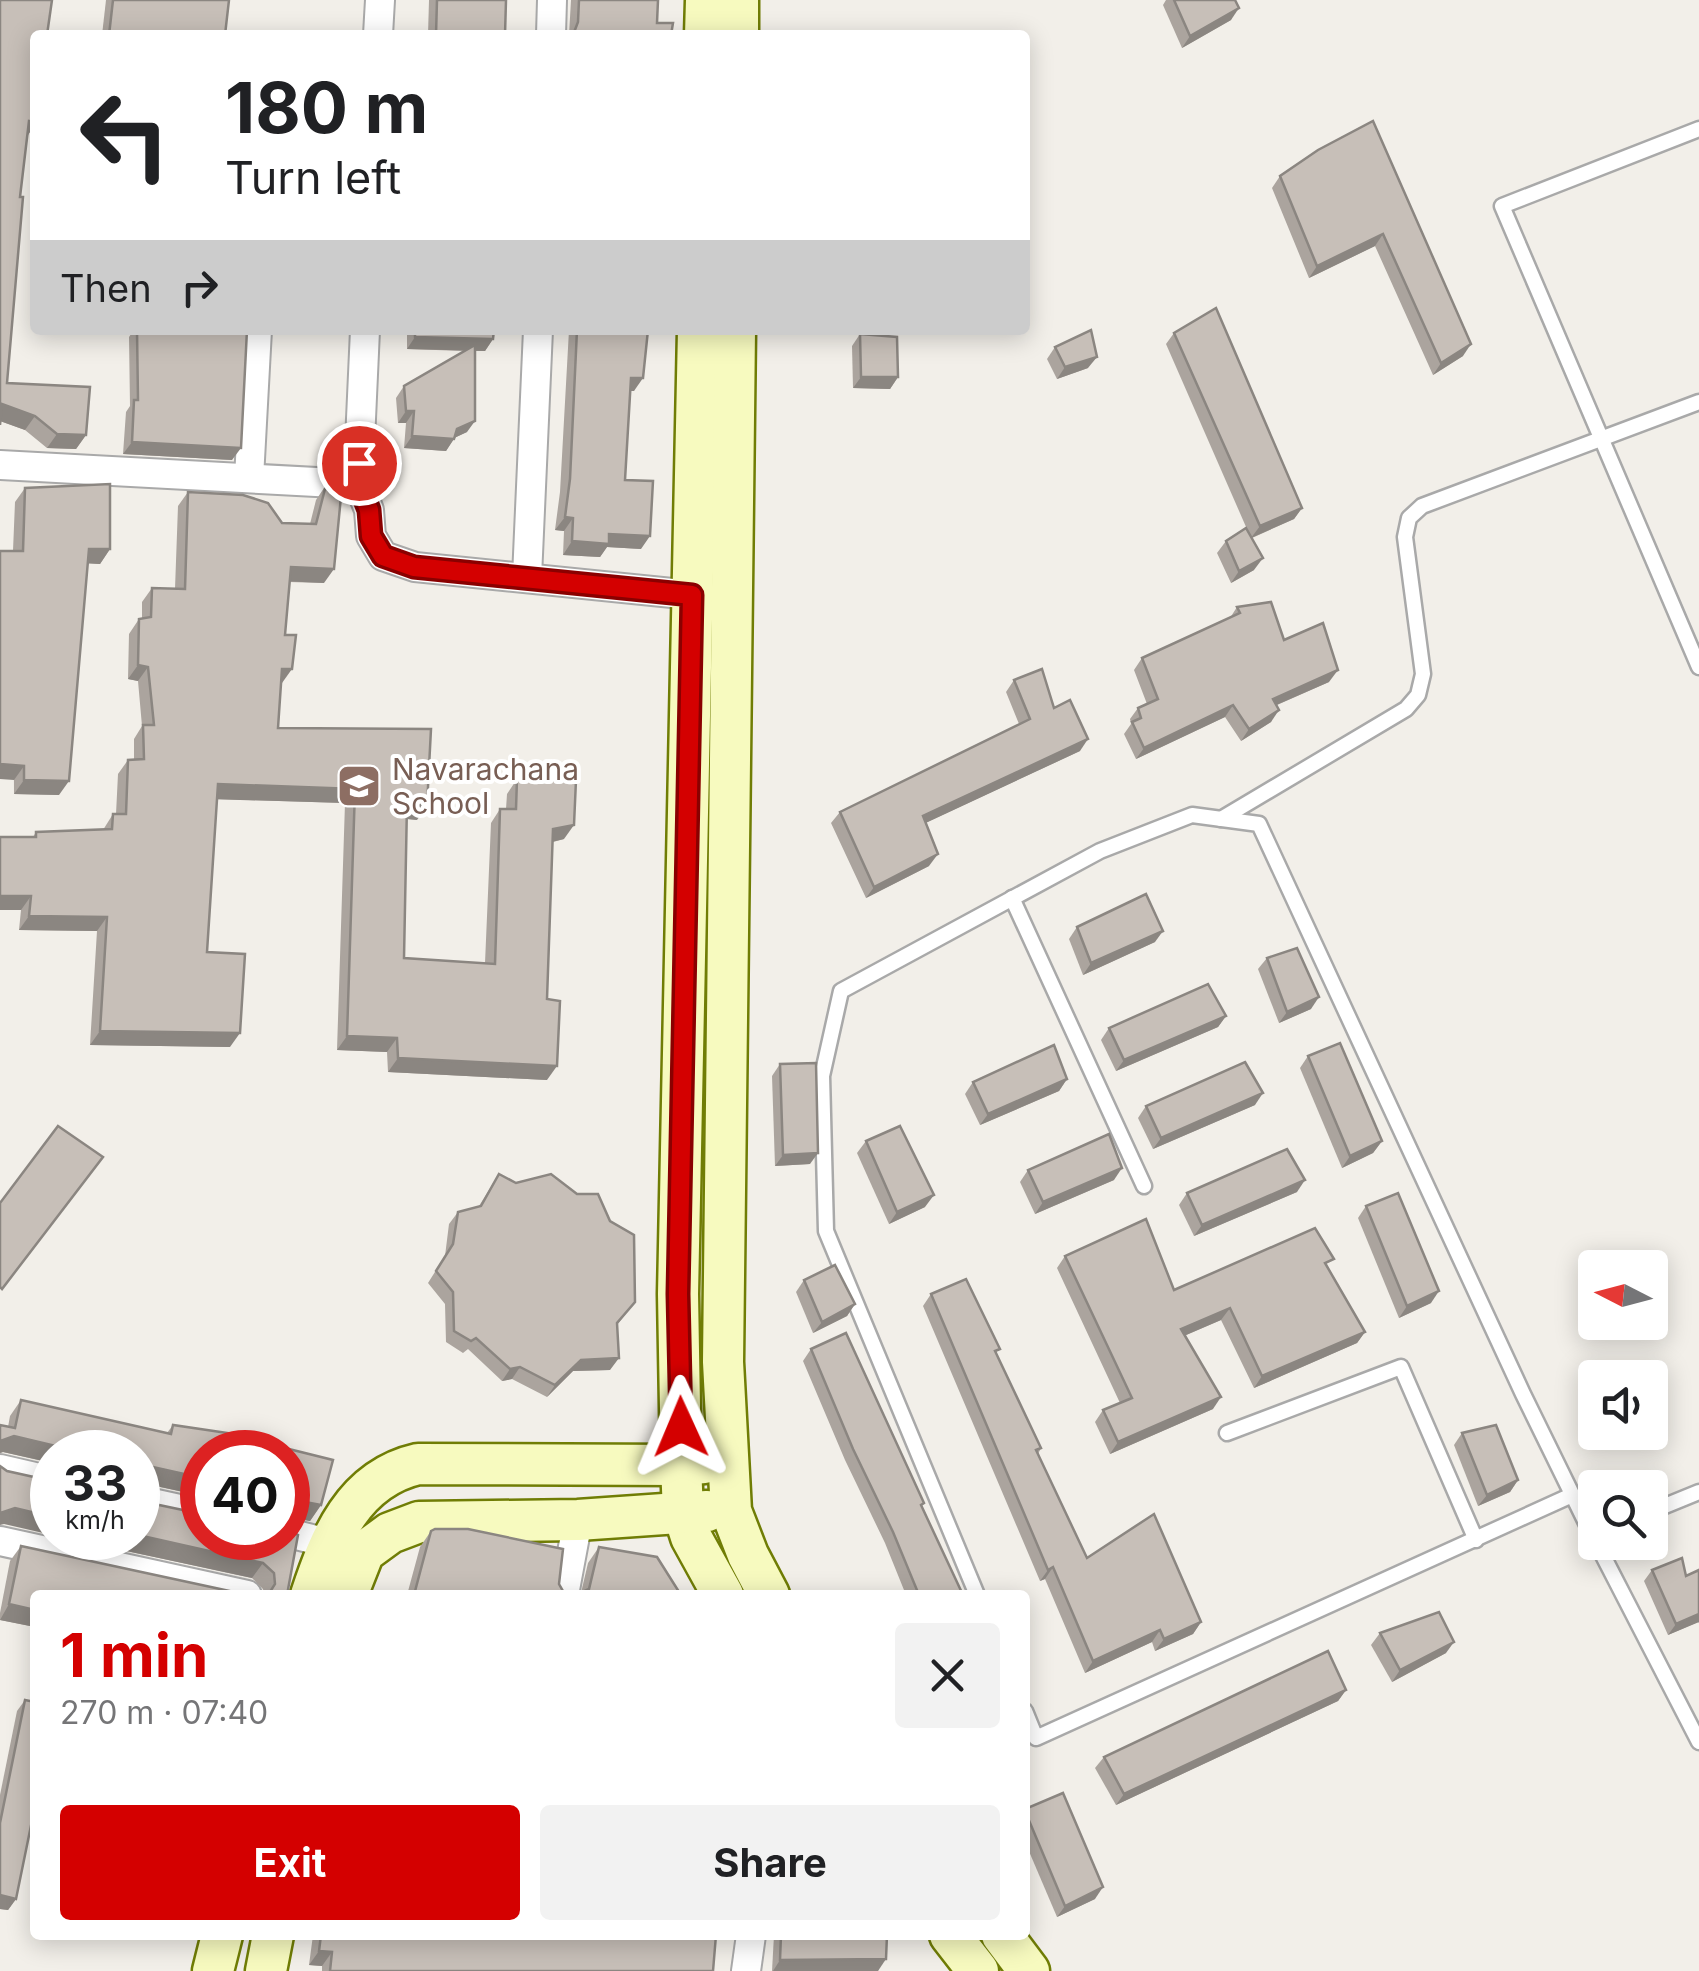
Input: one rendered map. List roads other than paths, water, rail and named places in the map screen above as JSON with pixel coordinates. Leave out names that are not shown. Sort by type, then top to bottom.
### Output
[{"type":"street","points":[[378,30],[380,0]]},
{"type":"street","points":[[551,30],[552,0]]},
{"type":"street","points":[[705,30],[706,0]]},
{"type":"street","points":[[738,0],[738,30]]},
{"type":"street","points":[[249,478],[257,335]]},
{"type":"street","points":[[0,466],[335,483],[347,480],[355,474],[359,463],[365,335]]},
{"type":"street","points":[[528,577],[538,335]]},
{"type":"street","points":[[698,335],[678,1294],[681,1466],[683,1512],[696,1550],[720,1590]]},
{"type":"street","points":[[735,335],[723,1362],[732,1511],[766,1590]]},
{"type":"street","points":[[355,474],[369,510],[371,536],[383,556],[414,567],[692,595]]},
{"type":"street","points":[[689,789],[730,789]]},
{"type":"street","points":[[315,1590],[346,1547],[370,1485],[399,1468],[418,1464],[681,1466],[727,1460]]},
{"type":"street","points":[[0,1469],[30,1476]]},
{"type":"street","points":[[310,1538],[346,1547],[419,1522],[578,1520],[732,1511]]},
{"type":"street","points":[[565,1590],[578,1520]]},
{"type":"street","points":[[0,1541],[225,1590]]},
{"type":"street","points":[[346,1547],[347,1590]]},
{"type":"street","points":[[213,1971],[221,1940]]},
{"type":"street","points":[[266,1971],[272,1940]]},
{"type":"street","points":[[746,1971],[749,1940]]},
{"type":"street","points":[[954,1940],[978,1971]]},
{"type":"street","points":[[1006,1940],[1028,1971]]},
{"type":"lane","points":[[1699,129],[1502,206],[1699,667]]},
{"type":"lane","points":[[1220,819],[1406,710],[1418,695],[1423,674],[1405,537],[1409,518],[1422,506],[1699,402]]},
{"type":"lane","points":[[975,1590],[826,1231],[822,1076],[841,990],[1100,850],[1192,816],[1259,824],[1578,1507]]},
{"type":"lane","points":[[1012,898],[1144,1186]]},
{"type":"lane","points":[[1227,1434],[1401,1367],[1476,1540]]},
{"type":"lane","points":[[1668,1505],[1699,1492]]},
{"type":"lane","points":[[1030,1723],[1036,1738],[1572,1495]]},
{"type":"lane","points":[[1605,1560],[1699,1742]]},
{"type":"place","name":"Navarachana School","points":[[359,786]]}]
